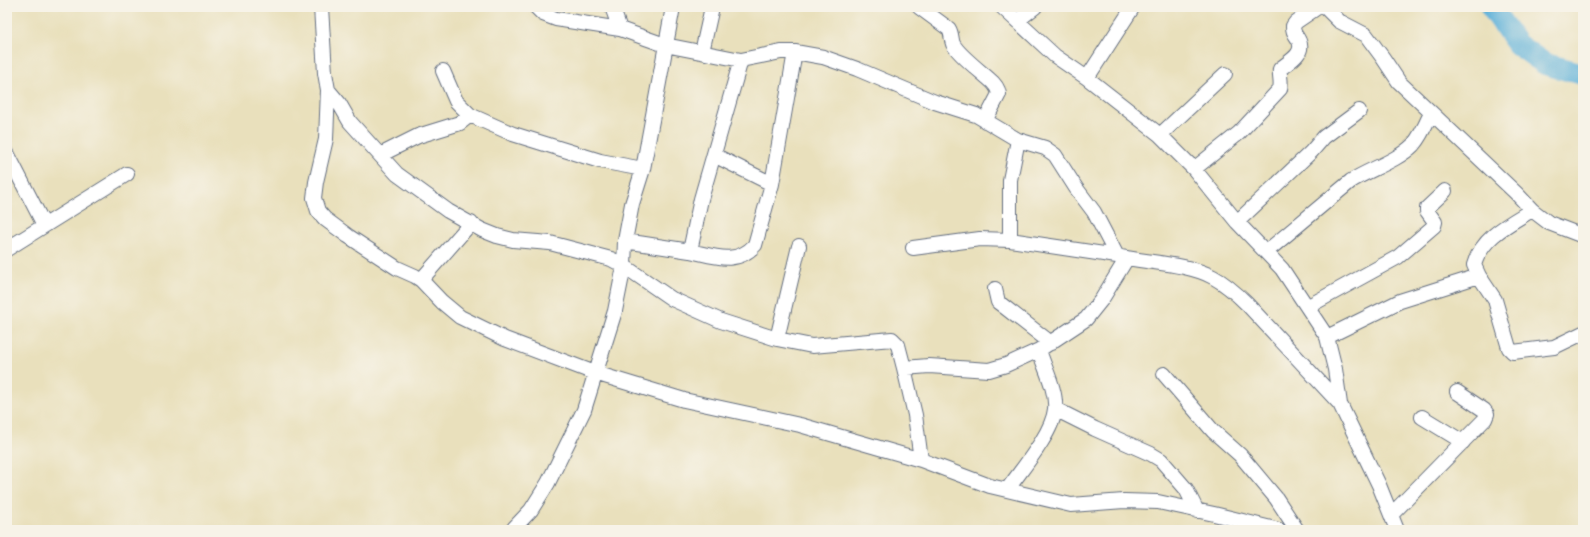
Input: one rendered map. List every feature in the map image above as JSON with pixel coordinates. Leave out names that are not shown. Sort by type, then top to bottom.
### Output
[{"type":"street","points":[[321,7],[325,73],[328,90],[326,139],[316,182],[314,198],[318,211],[325,219],[348,236],[397,268],[421,280],[442,302],[460,317],[474,325],[505,339],[595,373],[684,400],[800,424],[921,460],[990,486],[1071,505],[1124,501],[1158,502],[1279,530]]},
{"type":"street","points":[[536,7],[543,14],[556,19],[620,29],[666,45],[741,60],[781,52],[795,52],[823,58],[857,69],[936,102],[976,115],[1018,140],[1045,148],[1055,155],[1076,188],[1094,212],[1122,257]]},
{"type":"street","points":[[612,7],[620,29]]},
{"type":"street","points":[[514,528],[531,510],[548,483],[584,410],[615,311],[624,266],[626,241],[632,204],[643,169],[673,7]]},
{"type":"street","points":[[702,52],[712,7]]},
{"type":"street","points":[[919,7],[949,29],[952,33],[953,43],[973,66],[998,89],[999,94],[985,121]]},
{"type":"street","points":[[1002,7],[1055,56],[1087,78],[1160,134],[1194,169],[1237,222],[1282,269],[1326,337],[1335,369],[1340,404]]},
{"type":"street","points":[[1017,21],[1035,7]]},
{"type":"street","points":[[1087,78],[1133,7]]},
{"type":"street","points":[[1194,169],[1239,133],[1280,89],[1282,82],[1279,73],[1280,69],[1300,51],[1300,42],[1293,33],[1293,26],[1296,22],[1318,7]]},
{"type":"street","points":[[1325,7],[1339,21],[1366,35],[1399,82],[1532,210],[1549,223],[1583,236]]},
{"type":"street","points":[[626,241],[729,258],[742,255],[755,245],[772,184],[795,52]]},
{"type":"street","points":[[690,251],[701,199],[741,60]]},
{"type":"street","points":[[443,71],[456,101],[470,115],[513,134],[551,146],[600,161],[643,169]]},
{"type":"street","points":[[1160,134],[1225,74]]},
{"type":"street","points":[[328,90],[350,122],[397,174],[448,211],[497,236],[513,240],[550,243],[611,259],[624,266],[672,299],[721,321],[777,339],[812,346],[892,339],[898,345],[904,368],[915,415],[921,460]]},
{"type":"street","points":[[1237,222],[1311,152],[1324,137],[1359,111]]},
{"type":"street","points":[[1266,252],[1351,180],[1388,162],[1412,146],[1421,135],[1431,113]]},
{"type":"street","points":[[380,154],[418,136],[460,123],[470,115]]},
{"type":"street","points":[[1010,240],[1010,180],[1018,140]]},
{"type":"street","points":[[7,153],[44,226]]},
{"type":"street","points":[[714,155],[772,184]]},
{"type":"street","points":[[7,248],[127,174]]},
{"type":"street","points":[[1307,307],[1398,257],[1434,226],[1436,222],[1427,211],[1427,208],[1445,191]]},
{"type":"street","points":[[1532,210],[1503,228],[1484,243],[1476,256],[1474,265],[1479,276],[1495,300],[1509,348],[1513,352],[1554,347],[1583,333]]},
{"type":"street","points":[[421,280],[471,223]]},
{"type":"street","points":[[913,248],[980,239],[1010,240],[1122,257],[1194,270],[1214,277],[1233,290],[1340,404],[1379,485],[1398,530]]},
{"type":"street","points":[[777,339],[800,246]]},
{"type":"street","points":[[904,368],[929,366],[988,370],[1045,347],[1086,319],[1102,299],[1122,257]]},
{"type":"street","points":[[1326,337],[1400,301],[1479,276]]},
{"type":"street","points":[[995,289],[998,302],[1045,347],[1054,394],[1055,409],[1052,424],[1046,435],[1007,490]]},
{"type":"street","points":[[1164,374],[1213,431],[1240,455],[1276,498],[1297,530]]},
{"type":"street","points":[[1391,515],[1485,419],[1487,414],[1484,410],[1457,392]]},
{"type":"street","points":[[1055,409],[1095,430],[1151,454],[1161,460],[1186,489],[1197,511]]},
{"type":"street","points":[[1422,417],[1463,442]]},
{"type":"waterway","points":[[1491,7],[1517,44],[1545,64],[1583,74]]}]
